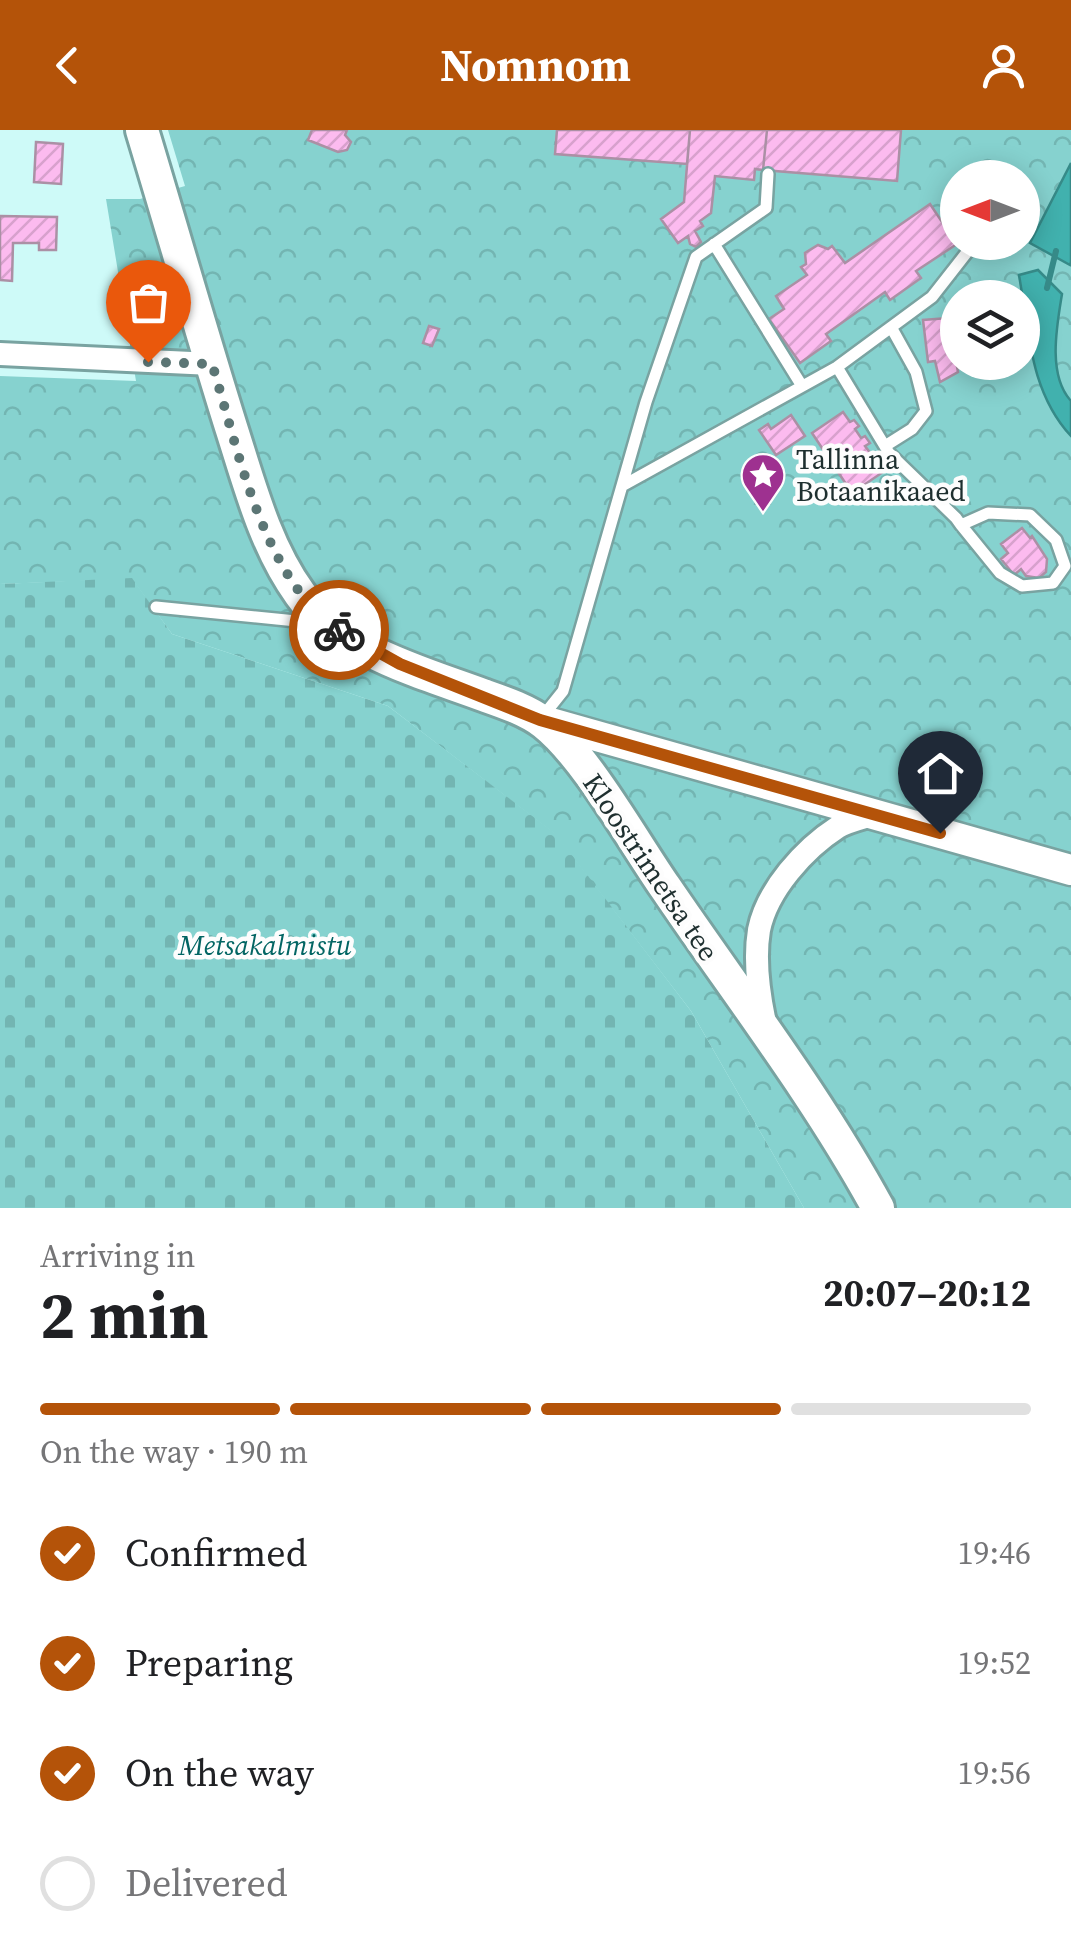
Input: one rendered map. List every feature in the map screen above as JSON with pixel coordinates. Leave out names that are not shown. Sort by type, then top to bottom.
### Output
[{"type":"main road","name":"Kloostrimetsa tee","points":[[142,130],[254,500],[280,562],[301,597],[330,624],[362,645],[540,720],[569,747],[768,1036],[878,1208]]},
{"type":"street","points":[[0,354],[212,364]]},
{"type":"street","points":[[540,720],[1071,870]]},
{"type":"street","points":[[768,1036],[758,966],[759,931],[770,899],[797,863],[840,826],[874,814]]},
{"type":"lane","points":[[540,720],[563,691],[622,486],[696,257],[766,208],[768,174]]},
{"type":"lane","points":[[714,244],[802,386]]},
{"type":"lane","points":[[622,486],[837,367],[932,296],[961,260]]},
{"type":"lane","points":[[884,446],[912,430],[926,411],[916,372],[891,327]]},
{"type":"lane","points":[[837,367],[884,446],[961,525],[1000,573],[1022,586],[1052,582],[1065,566],[1056,540],[1030,515],[988,512],[961,525]]},
{"type":"lane","points":[[156,607],[330,624]]},
{"type":"green space","points":[[168,130],[1071,130],[1071,1208],[804,1208],[691,1011],[555,834],[388,706],[172,634],[132,579],[0,584],[0,376],[136,381],[106,199],[140,199],[185,186]]},
{"type":"green space","name":"Metsakalmistu","points":[[132,578],[172,634],[388,706],[556,834],[691,1011],[804,1208],[0,1208],[0,584]]},
{"type":"shaded area","points":[[1071,163],[1070,265],[1040,248],[1040,223]]},
{"type":"shaded area","points":[[1038,270],[1062,294],[1056,364],[1071,401],[1071,436],[1057,419],[1039,380],[1040,280],[1020,280],[1019,275]]},
{"type":"building","points":[[312,130],[347,130],[345,135],[351,142],[347,150],[338,152],[308,140]]},
{"type":"building","points":[[557,130],[690,130],[687,164],[555,154]]},
{"type":"building","points":[[690,130],[767,130],[763,170],[755,169],[754,180],[715,176],[711,213],[695,231],[701,242],[696,247],[690,244],[688,236],[678,243],[661,219],[684,202]]},
{"type":"building","points":[[767,130],[901,130],[897,181],[763,170]]},
{"type":"building","points":[[36,142],[63,144],[61,184],[34,182]]},
{"type":"building","points":[[930,204],[940,219],[940,255],[916,271],[921,278],[890,300],[885,292],[826,334],[831,341],[800,363],[769,319],[784,309],[776,296],[807,275],[801,267],[806,264],[805,253],[818,245],[828,249],[832,246],[845,263]]},
{"type":"building","points":[[0,216],[57,217],[56,250],[39,250],[39,243],[13,243],[12,281],[0,280]]},
{"type":"building","points":[[940,319],[940,380],[944,380],[940,382],[935,361],[928,362],[923,320]]},
{"type":"building","points":[[429,326],[439,329],[432,346],[423,343]]},
{"type":"building","points":[[843,412],[859,426],[855,429],[870,443],[865,446],[880,459],[876,461],[883,472],[852,493],[812,433]]},
{"type":"building","points":[[791,415],[805,436],[776,455],[759,430],[768,424],[771,429]]},
{"type":"building","points":[[1022,528],[1047,559],[1046,572],[1039,578],[1026,576],[1021,569],[1014,575],[1001,559],[1008,553],[1001,544]]},
{"type":"waterway","points":[[1047,288],[1056,251]]},
{"type":"way so far","points":[[148,362],[212,364],[254,500],[280,562],[301,597],[339,630]]},
{"type":"place","name":"Tallinna Botaanikaaed","points":[[763,513]]},
{"type":"route","points":[[339,630],[400,664],[540,720],[940,833]]}]
